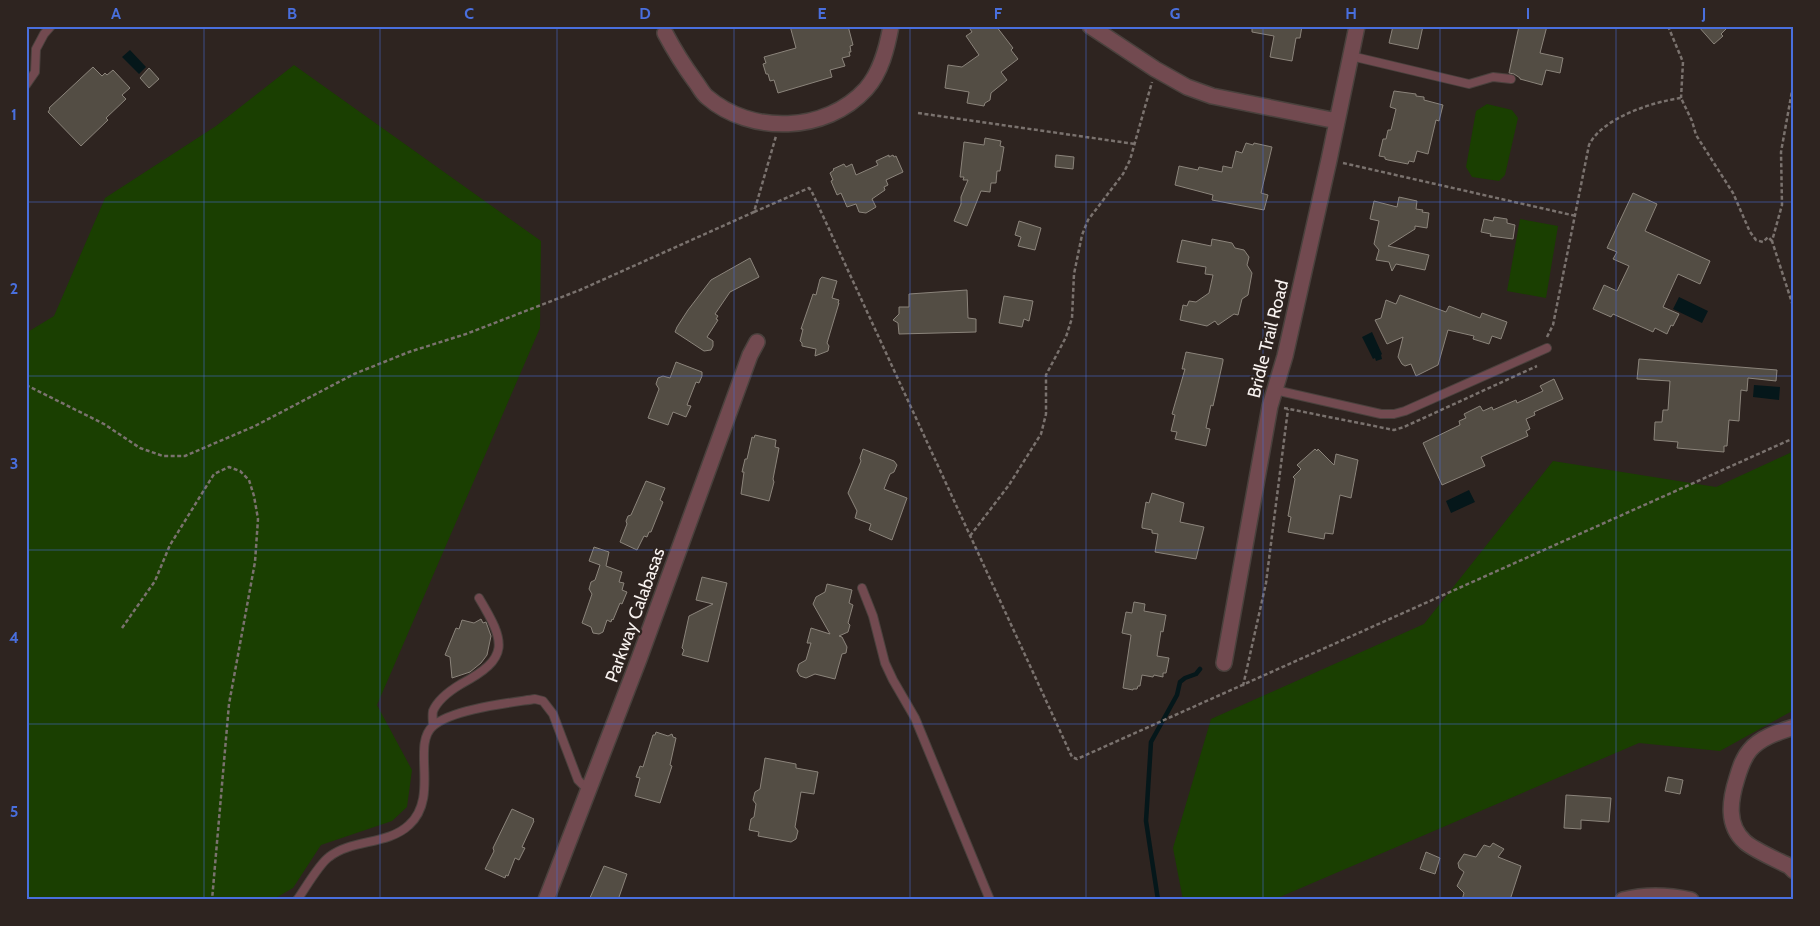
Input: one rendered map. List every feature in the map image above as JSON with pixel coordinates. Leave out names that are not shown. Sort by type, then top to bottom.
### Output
[{"type":"street","points":[[665,33],[679,59],[706,96],[725,109],[751,121],[780,124],[807,122],[831,114],[852,101],[866,89],[879,69],[888,43],[891,26]]},
{"type":"street","points":[[1090,26],[1155,69],[1187,87],[1212,96],[1337,121]]},
{"type":"street","name":"Bridle Trail Road","points":[[1224,663],[1270,406],[1285,356],[1329,160],[1356,26]]},
{"type":"street","name":"Parkway Calabasas","points":[[546,900],[642,650],[750,355],[757,342]]},
{"type":"street","points":[[1794,727],[1767,737],[1751,749],[1742,762],[1732,796],[1731,813],[1735,831],[1746,843],[1789,866],[1794,871]]},
{"type":"street","points":[[1623,900],[1640,896],[1673,896],[1691,900]]},
{"type":"lane","points":[[26,84],[35,72],[36,49],[51,26]]},
{"type":"lane","points":[[1351,56],[1469,84],[1493,77],[1512,79]]},
{"type":"lane","points":[[1275,390],[1381,414],[1394,414],[1405,411],[1546,348]]},
{"type":"lane","points":[[862,588],[885,664],[916,718],[990,900]]},
{"type":"lane","points":[[297,900],[327,858],[341,849],[401,833],[416,819],[424,801],[424,741],[432,726],[433,711],[442,698],[451,690],[486,670],[493,663],[499,651],[499,638],[488,612],[479,598]]},
{"type":"lane","points":[[432,726],[455,715],[472,710],[535,699],[543,701],[553,714],[578,780],[588,790]]},
{"type":"path","points":[[1668,26],[1683,62],[1680,98],[1692,121],[1696,135],[1733,193],[1750,232],[1756,240],[1763,242],[1768,237],[1772,241],[1794,309]]},
{"type":"path","points":[[970,536],[1009,485],[1041,434],[1046,414],[1046,375],[1066,337],[1072,318],[1074,274],[1082,235],[1088,220],[1124,174],[1135,144],[1155,69]]},
{"type":"path","points":[[1772,241],[1782,205],[1781,152],[1794,80]]},
{"type":"path","points":[[1270,406],[1394,430],[1541,364],[1546,359],[1547,338],[1553,325],[1589,145],[1593,136],[1599,130],[1630,113],[1666,100],[1680,98]]},
{"type":"path","points":[[918,113],[1135,144]]},
{"type":"path","points":[[754,212],[780,124]]},
{"type":"path","points":[[1329,160],[1576,216]]},
{"type":"path","points":[[26,385],[104,424],[140,448],[162,456],[185,456],[255,426],[354,374],[410,352],[466,334],[580,290],[808,188],[811,190],[1072,757],[1077,759],[1794,438]]},
{"type":"path","points":[[1242,686],[1266,583],[1288,408]]},
{"type":"path","points":[[122,628],[155,581],[170,545],[214,474],[229,467],[240,471],[249,480],[258,519],[255,562],[229,704],[212,900]]},
{"type":"green space","points":[[294,65],[541,241],[540,328],[377,705],[412,770],[407,807],[392,821],[321,845],[293,888],[274,899],[88,900],[68,897],[26,900],[26,333],[54,316],[105,198],[216,126]]},
{"type":"green space","points":[[1487,104],[1512,110],[1518,118],[1505,175],[1499,181],[1472,177],[1466,167],[1476,111]]},
{"type":"green space","points":[[1520,219],[1558,226],[1546,298],[1507,291]]},
{"type":"green space","points":[[1794,451],[1794,710],[1720,751],[1639,743],[1273,900],[1183,900],[1173,848],[1211,719],[1424,624],[1553,461],[1716,487]]},
{"type":"shaded area","points":[[130,50],[146,67],[139,74],[122,57]]},
{"type":"shaded area","points":[[1679,297],[1708,311],[1702,323],[1673,309]]},
{"type":"shaded area","points":[[1372,332],[1382,354],[1382,359],[1376,361],[1375,358],[1373,359],[1362,337]]},
{"type":"shaded area","points":[[1754,385],[1780,387],[1779,400],[1753,397]]},
{"type":"shaded area","points":[[1469,490],[1475,502],[1451,513],[1446,501]]},
{"type":"building","points":[[790,26],[848,26],[853,45],[850,46],[850,56],[842,58],[845,66],[830,70],[832,77],[778,93],[774,80],[770,81],[768,74],[766,74],[763,64],[766,63],[764,57],[796,48]]},
{"type":"building","points":[[968,26],[996,26],[1013,48],[1011,50],[1018,59],[1001,72],[1007,80],[991,93],[990,100],[984,106],[967,103],[969,92],[945,88],[948,65],[962,67],[979,55],[966,36],[972,32]]},
{"type":"building","points":[[1252,26],[1302,26],[1300,38],[1296,38],[1292,61],[1270,57],[1274,36],[1252,32]]},
{"type":"building","points":[[1393,26],[1423,26],[1418,49],[1389,43]]},
{"type":"building","points":[[1519,26],[1547,26],[1540,53],[1563,58],[1560,73],[1546,70],[1542,85],[1520,79],[1514,74],[1509,73]]},
{"type":"building","points":[[1698,26],[1729,26],[1721,34],[1723,36],[1714,44]]},
{"type":"building","points":[[93,67],[102,76],[105,73],[107,75],[113,70],[130,88],[122,95],[126,99],[106,118],[108,120],[81,146],[48,112],[49,108]]},
{"type":"building","points":[[149,68],[159,79],[149,88],[140,78]]},
{"type":"building","points":[[1394,91],[1416,94],[1416,96],[1424,97],[1424,100],[1443,105],[1439,121],[1436,120],[1428,154],[1417,151],[1414,162],[1409,161],[1408,164],[1379,156],[1383,139],[1386,139],[1388,130],[1391,130],[1396,109],[1390,107]]},
{"type":"building","points":[[985,138],[1001,141],[1000,146],[1004,147],[1000,171],[997,171],[996,183],[991,183],[990,192],[981,191],[967,226],[954,221],[968,180],[963,180],[964,177],[960,177],[964,142],[984,145]]},
{"type":"building","points":[[1246,143],[1272,147],[1261,193],[1268,195],[1264,210],[1212,200],[1213,195],[1175,185],[1179,166],[1198,170],[1199,167],[1222,172],[1223,166],[1232,168],[1236,151],[1242,153]]},
{"type":"building","points":[[889,155],[889,157],[896,156],[903,172],[886,180],[888,185],[884,187],[885,190],[872,199],[876,207],[866,213],[859,212],[856,204],[847,207],[841,193],[837,195],[831,181],[833,180],[830,173],[833,169],[844,164],[846,167],[852,164],[856,175],[878,165],[876,161]]},
{"type":"building","points":[[1056,155],[1074,157],[1073,169],[1055,167]]},
{"type":"building","points":[[1633,193],[1657,204],[1645,231],[1710,261],[1700,284],[1678,274],[1663,307],[1679,314],[1667,334],[1655,328],[1653,332],[1613,314],[1611,317],[1593,309],[1604,285],[1617,291],[1629,266],[1613,259],[1617,252],[1607,248]]},
{"type":"building","points":[[1399,197],[1417,201],[1416,209],[1429,213],[1427,228],[1415,226],[1415,229],[1388,246],[1429,255],[1425,270],[1396,264],[1392,271],[1389,262],[1376,260],[1379,250],[1374,244],[1379,221],[1370,219],[1374,201],[1397,207]]},
{"type":"building","points":[[1494,217],[1507,219],[1507,223],[1515,225],[1513,239],[1490,236],[1491,234],[1481,232],[1484,219],[1493,221]]},
{"type":"building","points":[[1019,221],[1041,228],[1035,250],[1018,246],[1021,237],[1015,235]]},
{"type":"building","points":[[1212,239],[1232,243],[1235,248],[1244,250],[1249,257],[1247,265],[1252,273],[1248,295],[1242,299],[1238,315],[1234,314],[1218,325],[1215,321],[1207,326],[1180,320],[1183,305],[1187,306],[1189,301],[1196,302],[1209,293],[1213,275],[1205,274],[1206,267],[1177,262],[1182,240],[1211,246]]},
{"type":"building","points":[[750,258],[759,277],[730,292],[715,314],[718,316],[716,319],[718,320],[707,337],[713,341],[711,350],[704,351],[675,332],[688,310],[711,280]]},
{"type":"building","points":[[822,277],[837,281],[832,298],[839,300],[839,303],[827,343],[829,346],[828,351],[815,356],[816,349],[802,346],[800,341],[803,329],[801,329],[813,294],[816,295]]},
{"type":"building","points":[[967,290],[968,318],[976,319],[976,332],[899,334],[898,323],[893,320],[899,314],[899,307],[909,307],[909,294]]},
{"type":"building","points":[[1400,295],[1446,312],[1449,306],[1480,318],[1482,313],[1507,322],[1501,339],[1492,336],[1489,344],[1473,339],[1474,336],[1448,330],[1438,365],[1416,376],[1411,364],[1405,366],[1398,357],[1403,337],[1387,344],[1375,320],[1381,318],[1386,300],[1396,304]]},
{"type":"building","points":[[1004,296],[1033,301],[1029,321],[1024,319],[1022,327],[999,323]]},
{"type":"building","points":[[1186,352],[1223,359],[1213,406],[1211,405],[1206,428],[1210,429],[1206,446],[1175,439],[1177,432],[1171,431],[1175,415],[1172,414],[1185,369],[1182,369]]},
{"type":"building","points":[[1639,359],[1777,370],[1776,381],[1748,378],[1747,391],[1741,390],[1739,421],[1729,420],[1727,446],[1724,446],[1724,452],[1677,448],[1678,442],[1654,440],[1655,422],[1662,422],[1663,410],[1668,410],[1670,381],[1637,379]]},
{"type":"building","points":[[676,362],[702,372],[702,376],[699,383],[696,382],[687,405],[691,406],[686,417],[673,412],[668,425],[648,418],[659,389],[656,384],[658,378],[663,376],[670,378]]},
{"type":"building","points":[[1554,379],[1563,399],[1534,412],[1535,415],[1526,419],[1530,429],[1526,431],[1528,436],[1481,457],[1485,466],[1442,485],[1423,443],[1460,425],[1459,421],[1466,418],[1464,414],[1480,406],[1483,411],[1492,407],[1493,410],[1516,400],[1517,403],[1543,391],[1540,386]]},
{"type":"building","points":[[755,435],[776,440],[775,447],[779,448],[769,501],[741,494],[744,472],[742,472],[745,459],[747,459],[752,437],[754,438]]},
{"type":"building","points":[[863,449],[894,461],[897,465],[894,472],[890,474],[884,489],[907,498],[892,540],[869,530],[871,524],[855,518],[857,511],[848,493],[861,461]]},
{"type":"building","points":[[1315,449],[1317,451],[1318,449],[1334,465],[1336,454],[1358,460],[1351,498],[1340,495],[1333,534],[1325,533],[1324,539],[1288,532],[1291,517],[1288,516],[1295,479],[1293,477],[1301,469],[1297,465]]},
{"type":"building","points":[[646,481],[665,488],[660,500],[663,502],[651,532],[649,532],[647,537],[644,536],[637,550],[620,542],[628,516],[631,515]]},
{"type":"building","points":[[1152,493],[1184,503],[1180,522],[1204,527],[1196,559],[1155,552],[1158,534],[1152,533],[1152,530],[1142,528],[1146,502],[1149,503]]},
{"type":"building","points":[[594,547],[609,552],[606,566],[622,572],[619,582],[624,583],[622,590],[627,592],[613,620],[611,622],[607,620],[603,632],[599,634],[593,633],[591,627],[582,623],[592,594],[589,589],[591,582],[595,580],[600,565],[589,561]]},
{"type":"building","points":[[702,577],[727,583],[708,662],[682,655],[689,616],[713,604],[696,600]]},
{"type":"building","points":[[827,584],[852,590],[849,603],[853,605],[848,623],[850,625],[848,632],[839,636],[842,637],[847,647],[846,653],[842,654],[835,679],[815,674],[806,678],[800,676],[797,671],[799,664],[806,660],[811,643],[807,643],[811,628],[830,634],[813,604],[816,597],[825,592]]},
{"type":"building","points":[[1134,602],[1145,604],[1144,611],[1166,615],[1157,656],[1169,658],[1166,673],[1163,673],[1163,677],[1142,675],[1140,686],[1133,690],[1123,688],[1131,635],[1122,633],[1126,612],[1132,613]]},
{"type":"building","points":[[481,619],[483,623],[486,622],[491,636],[487,655],[470,672],[452,678],[450,657],[445,655],[456,628],[459,629],[462,620],[474,623]]},
{"type":"building","points":[[656,732],[668,736],[672,734],[676,738],[670,765],[672,766],[660,803],[635,796],[640,778],[636,777],[640,766],[643,767],[653,735]]},
{"type":"building","points":[[765,758],[796,764],[796,768],[818,772],[814,794],[801,792],[795,827],[798,831],[796,839],[791,842],[758,836],[759,832],[749,830],[756,804],[753,800],[755,792],[760,789]]},
{"type":"building","points":[[1668,777],[1683,780],[1680,794],[1665,791]]},
{"type":"building","points":[[1566,795],[1611,798],[1609,822],[1581,820],[1581,829],[1564,828]]},
{"type":"building","points":[[512,809],[534,819],[534,821],[522,847],[525,848],[519,860],[515,858],[508,876],[506,875],[505,878],[485,869]]},
{"type":"building","points":[[1493,843],[1504,849],[1498,857],[1521,866],[1510,900],[1462,900],[1464,893],[1457,886],[1464,872],[1459,868],[1458,863],[1464,854],[1476,857],[1484,845],[1490,847]]},
{"type":"building","points":[[1426,852],[1440,858],[1435,874],[1420,869]]},
{"type":"building","points":[[604,866],[627,874],[618,900],[589,900]]},
{"type":"waterway","points":[[1158,900],[1146,821],[1151,742],[1177,695],[1180,682],[1196,674],[1200,669]]}]
